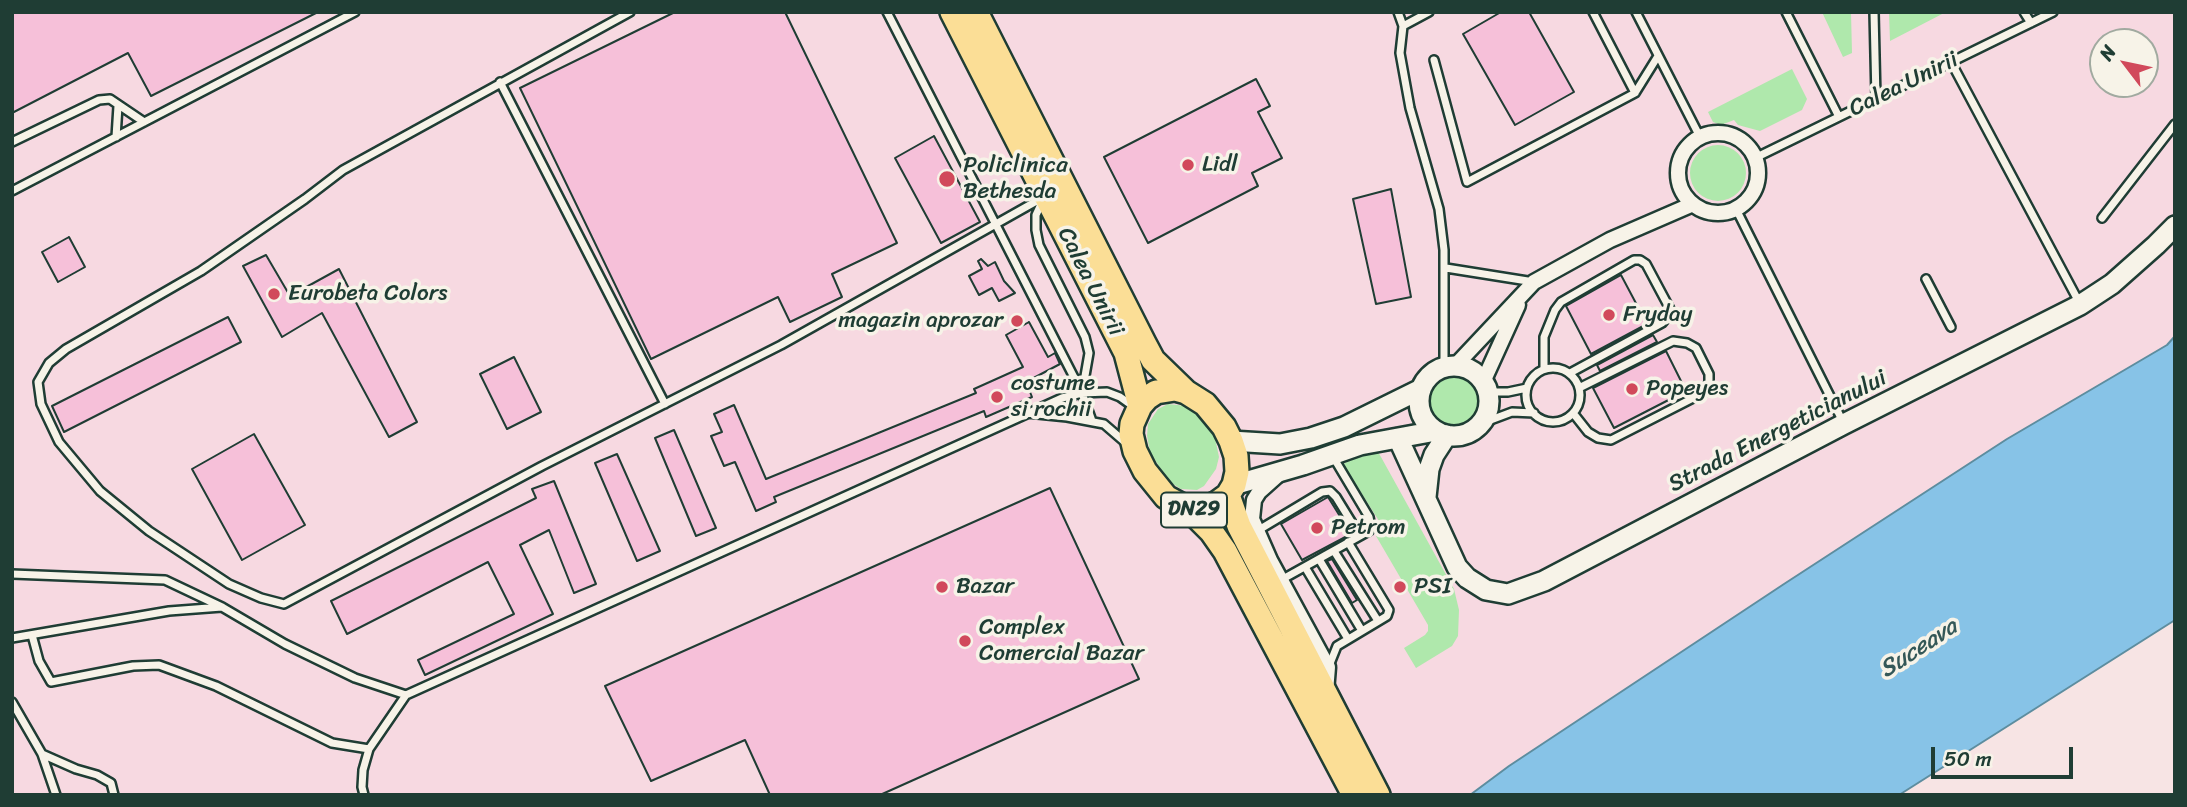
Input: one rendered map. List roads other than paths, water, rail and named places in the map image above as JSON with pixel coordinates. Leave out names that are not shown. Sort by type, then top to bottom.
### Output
[{"type":"main road","name":"Calea Unirii","points":[[953,12],[1126,353],[1139,408]]},
{"type":"main road","name":"Calea Unirii","points":[[976,12],[1153,360],[1186,392]]},
{"type":"main road","points":[[1139,408],[1156,392],[1175,389],[1186,392]]},
{"type":"main road","name":"DN29","points":[[1186,392],[1205,404],[1224,427],[1236,456],[1237,472],[1231,490],[1217,503],[1205,509],[1189,510]]},
{"type":"main road","name":"DN29","points":[[1139,408],[1134,416],[1131,434],[1135,451],[1156,486],[1166,497],[1189,510],[1211,531],[1324,705],[1378,795]]},
{"type":"main road","name":"DN29","points":[[1231,490],[1239,526],[1324,705],[1354,795]]},
{"type":"street","points":[[1712,133],[1726,133],[1738,138],[1748,146],[1755,158],[1758,167],[1755,187],[1745,203],[1736,209],[1714,213],[1703,210],[1684,194],[1679,182],[1681,156],[1689,145],[1712,133]]},
{"type":"street","points":[[1442,433],[1423,417],[1419,408],[1421,389],[1426,380],[1450,367],[1534,282],[1610,240],[1693,204]]},
{"type":"street","name":"Strada Energeticianului","points":[[1398,438],[1457,567],[1467,578],[1486,590],[1508,594],[1544,581],[1844,424],[2080,305],[2119,278],[2175,226]]},
{"type":"street","points":[[1485,387],[1523,294]]},
{"type":"street","points":[[1231,490],[1360,445],[1442,433],[1460,436],[1471,432],[1486,414],[1488,403],[1485,387],[1475,374],[1466,368],[1450,367]]},
{"type":"street","points":[[1231,440],[1280,444],[1311,438],[1344,427],[1421,389]]},
{"type":"street","points":[[1426,498],[1429,469],[1442,433]]},
{"type":"street","points":[[1284,470],[1259,492],[1254,500],[1252,519],[1281,581],[1328,667],[1324,705]]},
{"type":"lane","points":[[12,191],[355,12]]},
{"type":"lane","points":[[630,12],[343,170],[209,265],[66,349],[49,363],[38,382],[41,404],[59,442],[100,491],[149,531],[229,584],[261,598],[284,604],[542,466],[781,345],[1045,196]]},
{"type":"lane","points":[[887,12],[1082,393],[1092,421]]},
{"type":"lane","points":[[1398,12],[1403,26],[1400,53],[1409,108],[1439,209],[1446,268],[1450,367]]},
{"type":"lane","points":[[1403,26],[1429,12]]},
{"type":"lane","points":[[1593,12],[1635,93]]},
{"type":"lane","points":[[1636,12],[1700,137]]},
{"type":"lane","points":[[1786,12],[1839,117]]},
{"type":"lane","points":[[1874,12],[1876,99]]},
{"type":"lane","points":[[2024,12],[2031,23]]},
{"type":"lane","name":"Calea Unirii","points":[[1755,158],[2053,12]]},
{"type":"lane","points":[[1434,60],[1467,182],[1635,93],[1658,56]]},
{"type":"lane","points":[[1951,62],[2080,305]]},
{"type":"lane","points":[[500,82],[665,404]]},
{"type":"lane","points":[[12,142],[99,100],[110,99],[144,122]]},
{"type":"lane","points":[[116,137],[118,106]]},
{"type":"lane","points":[[2102,218],[2175,124]]},
{"type":"lane","points":[[1045,196],[1036,215],[1035,230],[1039,245],[1087,345],[1089,353],[1082,393]]},
{"type":"lane","points":[[1736,209],[1844,424]]},
{"type":"lane","points":[[1544,369],[1544,337],[1561,302],[1634,260],[1640,260],[1646,264],[1670,309],[1668,316],[1662,323],[1570,373]]},
{"type":"lane","points":[[1446,268],[1534,282]]},
{"type":"lane","points":[[1926,279],[1951,327]]},
{"type":"lane","points":[[1573,413],[1588,432],[1598,438],[1611,440],[1705,392],[1709,373],[1696,348],[1687,342],[1673,341],[1579,388]]},
{"type":"lane","points":[[1544,369],[1562,369],[1570,373],[1579,388],[1580,397],[1573,413],[1558,421],[1541,418],[1534,413],[1528,405],[1527,388],[1537,373],[1544,369]]},
{"type":"lane","points":[[1485,387],[1508,392],[1527,388]]},
{"type":"lane","points":[[364,795],[363,770],[369,749],[406,695],[1062,398],[1082,393],[1107,392],[1139,408]]},
{"type":"lane","points":[[1480,424],[1512,412],[1534,413]]},
{"type":"lane","points":[[1026,413],[1104,424],[1135,451]]},
{"type":"lane","points":[[1281,581],[1371,527],[1370,517],[1332,454]]},
{"type":"lane","points":[[1256,531],[1322,492],[1329,491],[1336,496],[1360,536]]},
{"type":"lane","points":[[1328,667],[1337,646],[1387,616],[1388,607],[1349,542]]},
{"type":"lane","points":[[1334,551],[1378,621]]},
{"type":"lane","points":[[1319,559],[1362,631]]},
{"type":"lane","points":[[1305,567],[1348,639]]},
{"type":"lane","points":[[12,574],[165,580],[222,607],[285,644],[355,678],[406,695]]},
{"type":"lane","points":[[12,638],[169,611],[222,607]]},
{"type":"lane","points":[[32,635],[40,661],[51,682],[133,666],[159,665],[216,686],[332,743],[369,749]]},
{"type":"lane","points":[[12,702],[42,754],[56,795]]},
{"type":"lane","points":[[42,754],[97,775],[111,783],[114,795]]},
{"type":"water","name":"Suceava","points":[[2175,336],[2175,620],[1899,795],[1470,795],[1509,766],[1784,584],[2007,439],[2167,345]]},
{"type":"place","name":"Lidl","points":[[1188,165]]},
{"type":"place","name":"Policlinica Bethesda","points":[[947,179]]},
{"type":"place","name":"Eurobeta Colors","points":[[274,294]]},
{"type":"place","name":"Fryday","points":[[1609,315]]},
{"type":"place","name":"magazin aprozar","points":[[1017,321]]},
{"type":"place","name":"Popeyes","points":[[1632,389]]},
{"type":"place","name":"costume si rochii","points":[[997,397]]},
{"type":"place","name":"Petrom","points":[[1317,528]]},
{"type":"place","name":"Bazar","points":[[942,587]]},
{"type":"place","name":"PSI","points":[[1400,587]]},
{"type":"place","name":"Complex Comercial Bazar","points":[[965,641]]}]
